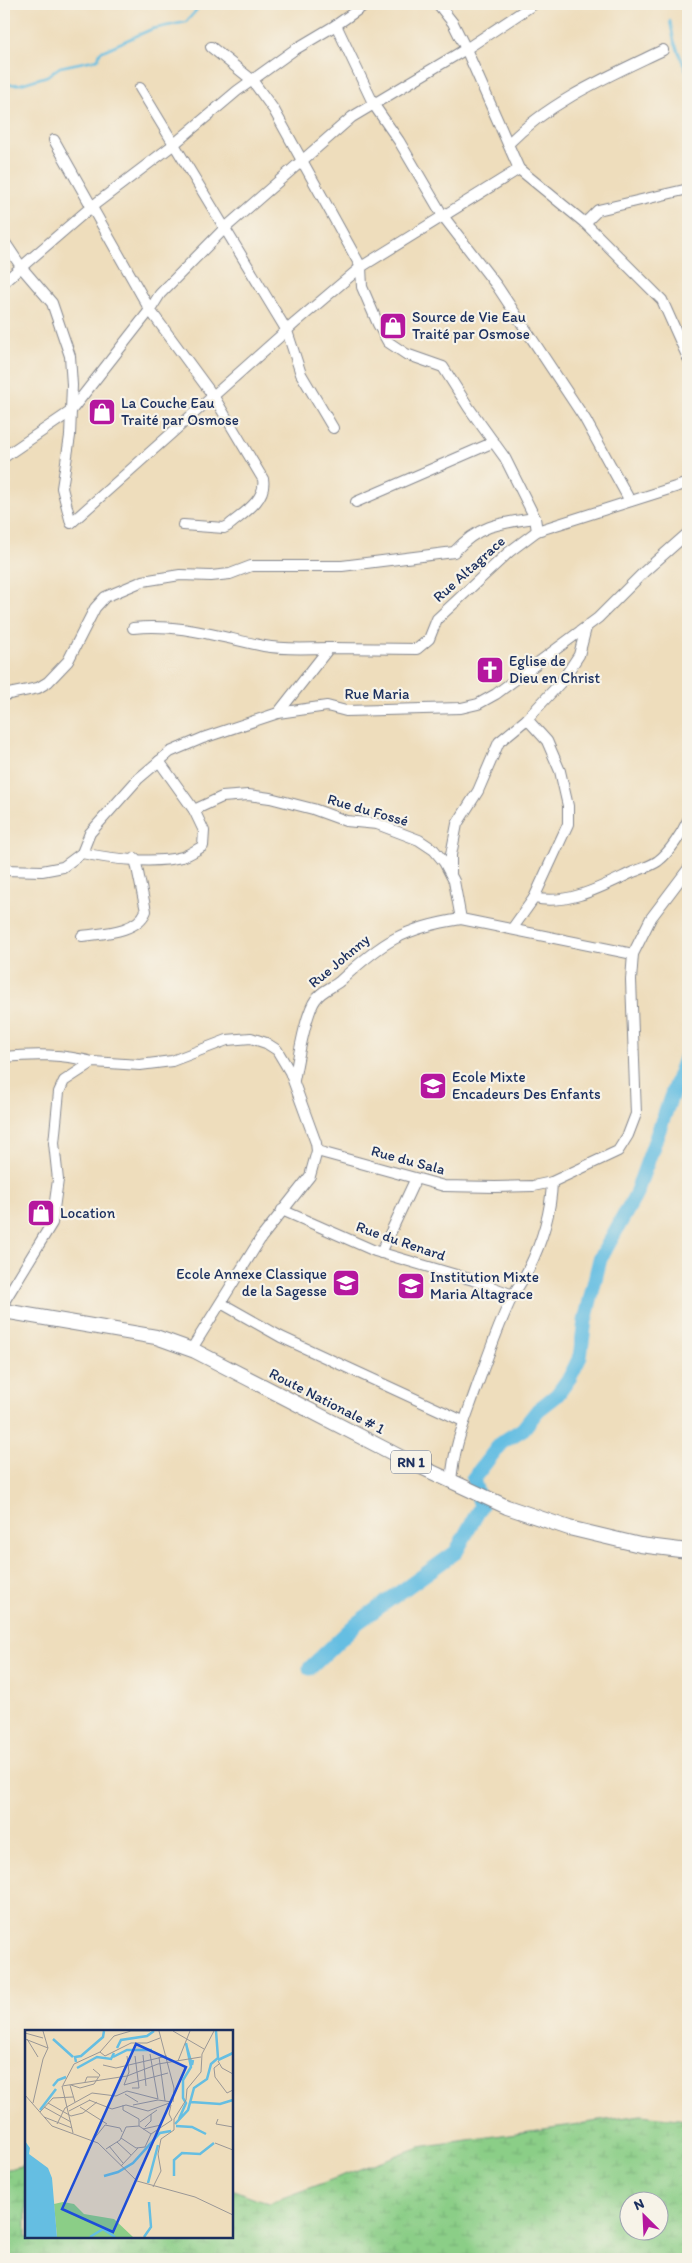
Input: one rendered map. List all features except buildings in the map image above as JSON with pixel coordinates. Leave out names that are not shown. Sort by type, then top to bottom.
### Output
[{"type":"main road","name":"Route Nationale # 1","points":[[4,1311],[147,1335],[192,1350],[451,1482],[507,1507],[569,1528],[640,1545],[688,1551]]},
{"type":"street","points":[[4,282],[90,208],[173,145],[252,80],[294,50],[336,25],[366,4]]},
{"type":"street","points":[[438,4],[453,23],[466,49],[519,169],[585,223],[662,300],[688,358]]},
{"type":"street","points":[[4,457],[70,412],[150,310],[160,294],[224,228],[301,160],[352,117],[466,49],[534,4]]},
{"type":"street","points":[[336,25],[374,105],[399,140],[443,216],[497,286],[585,419],[630,501]]},
{"type":"street","points":[[211,47],[252,80],[274,110],[361,267],[362,287],[388,342],[406,354],[443,367],[468,408],[505,458],[535,518],[537,531]]},
{"type":"street","points":[[508,144],[526,125],[575,95],[663,50]]},
{"type":"street","points":[[140,88],[287,331],[301,374],[333,428]]},
{"type":"street","points":[[54,140],[90,208],[150,310],[214,397],[263,480],[265,487],[260,498],[228,526],[224,528],[183,525]]},
{"type":"street","points":[[4,240],[22,268],[52,303],[67,347],[72,385],[70,436],[62,488],[71,523],[361,267],[519,169]]},
{"type":"street","points":[[585,223],[598,210],[684,190]]},
{"type":"street","points":[[356,502],[494,442]]},
{"type":"street","name":"Rue Altagrace","points":[[329,648],[417,649],[428,639],[437,619],[509,552],[537,531],[688,483]]},
{"type":"street","points":[[4,694],[38,688],[48,682],[68,662],[95,608],[105,597],[143,581],[180,575],[211,576],[230,574],[252,566],[342,566],[454,552],[468,536],[480,530],[507,522],[535,518]]},
{"type":"street","name":"Rue Maria","points":[[82,853],[90,832],[138,779],[170,752],[203,738],[278,713],[327,706],[346,711],[460,708],[473,705],[496,694],[586,628],[688,533]]},
{"type":"street","points":[[133,628],[158,625],[240,639],[265,646],[329,648]]},
{"type":"street","points":[[451,874],[451,854],[457,824],[478,791],[499,742],[527,720],[562,680],[579,655],[586,628]]},
{"type":"street","points":[[278,713],[329,648]]},
{"type":"street","points":[[512,929],[534,898],[568,824],[568,806],[560,771],[547,741],[527,720]]},
{"type":"street","points":[[4,870],[42,871],[63,867],[82,853],[102,857],[166,860],[184,856],[202,846],[204,832],[194,810],[160,761]]},
{"type":"street","name":"Rue du Fossé","points":[[194,810],[222,797],[248,795],[270,798],[313,809],[346,821],[377,824],[419,840],[434,850],[451,874],[454,881],[460,919]]},
{"type":"street","points":[[534,898],[545,901],[558,900],[590,892],[659,861],[680,835],[688,820]]},
{"type":"street","points":[[82,936],[117,930],[137,923],[144,917],[146,911],[135,858]]},
{"type":"street","points":[[460,919],[633,954],[651,918],[688,869]]},
{"type":"street","name":"Rue Johnny","points":[[294,1080],[310,1009],[316,998],[339,982],[379,946],[411,930],[460,919]]},
{"type":"street","name":"Rue du Sala","points":[[317,1151],[415,1180],[444,1186],[533,1186],[552,1182],[618,1151],[628,1135],[636,1114],[631,999],[633,954]]},
{"type":"street","points":[[4,1057],[38,1053],[66,1055],[93,1062],[140,1065],[172,1061],[227,1040],[251,1038],[266,1043],[277,1050],[294,1080],[316,1143],[317,1151],[310,1176],[282,1210],[192,1350]]},
{"type":"street","points":[[4,1311],[5,1300],[52,1223],[58,1180],[54,1143],[59,1092],[64,1081],[93,1062]]},
{"type":"street","points":[[381,1253],[415,1180]]},
{"type":"street","points":[[451,1482],[456,1444],[463,1421],[513,1295],[528,1270],[541,1236],[551,1204],[552,1182]]},
{"type":"street","name":"Rue du Renard","points":[[282,1210],[381,1253],[472,1280],[513,1295]]},
{"type":"street","points":[[221,1304],[281,1337],[463,1421]]},
{"type":"green space","points":[[641,2115],[688,2120],[688,2259],[4,2259],[4,2170],[25,2165],[25,2238],[232,2238],[232,2189],[269,2203],[419,2147]]},
{"type":"waterway","points":[[4,85],[21,84],[47,76],[60,67],[98,59],[100,52],[152,29],[186,22],[202,4]]},
{"type":"waterway","points":[[670,21],[674,41],[688,75]]},
{"type":"waterway","points":[[310,1668],[357,1623],[456,1552],[481,1506],[473,1479],[501,1443],[523,1429],[538,1410],[557,1395],[570,1377],[580,1357],[585,1321],[600,1259],[635,1196],[688,1050]]},
{"type":"place","name":"Source de Vie Eau Traité par Osmose","points":[[393,326]]},
{"type":"place","name":"La Couche Eau Traité par Osmose","points":[[102,412]]},
{"type":"place","name":"Eglise de Dieu en Christ","points":[[490,670]]},
{"type":"place","name":"Ecole Mixte Encadeurs Des Enfants","points":[[433,1086]]},
{"type":"place","name":"Location","points":[[41,1213]]},
{"type":"place","name":"Ecole Annexe Classique de la Sagesse","points":[[346,1283]]},
{"type":"place","name":"Institution Mixte Maria Altagrace","points":[[411,1286]]}]
